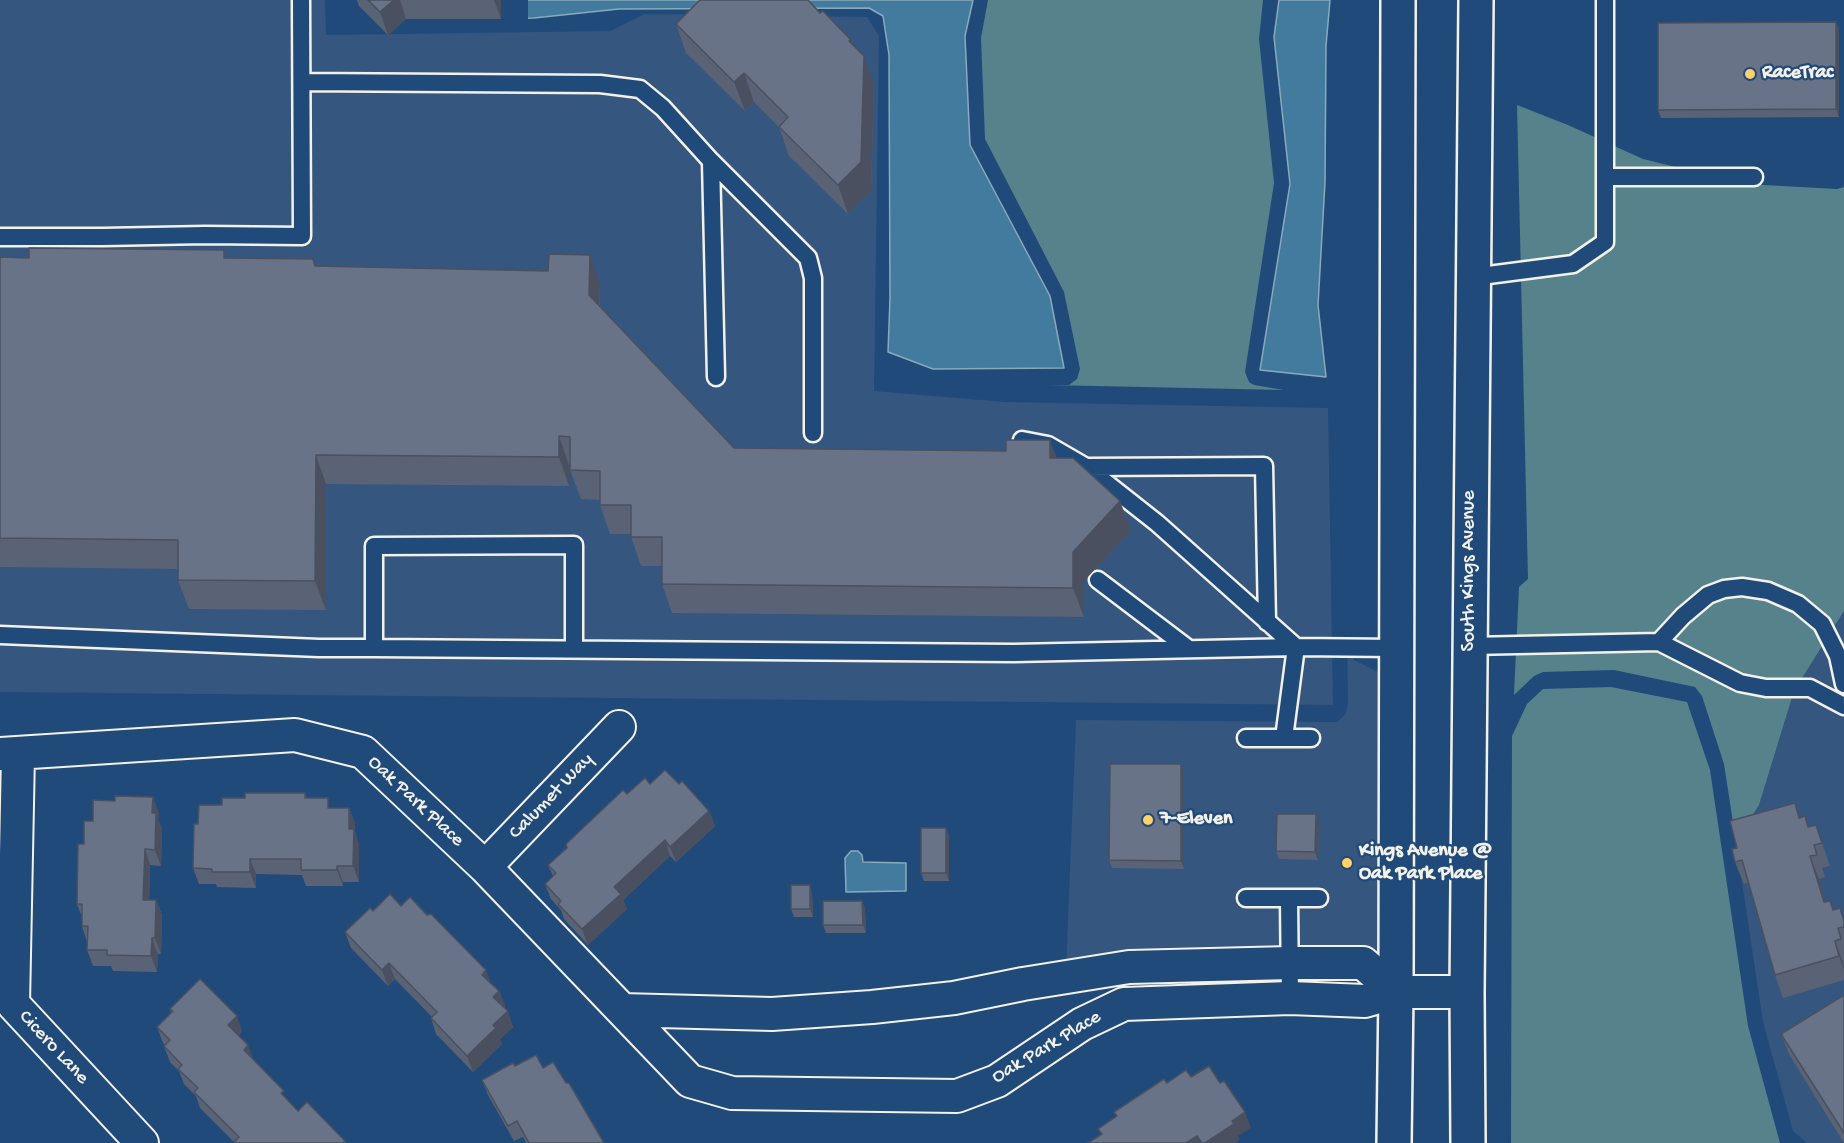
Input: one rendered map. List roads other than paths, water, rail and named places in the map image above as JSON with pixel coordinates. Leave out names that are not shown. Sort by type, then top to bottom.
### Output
[{"type":"main road","points":[[1394,1143],[1398,0]]},
{"type":"main road","name":"South Kings Avenue","points":[[1468,1143],[1467,992],[1476,0]]},
{"type":"street","name":"Calumet Way","points":[[486,867],[619,727]]},
{"type":"street","name":"Oak Park Place","points":[[9,754],[295,735],[363,752],[486,867],[690,1081],[732,1093],[957,1096],[997,1082],[1082,1024],[1124,1004],[1290,998],[1365,1001],[1396,992],[1467,992]]},
{"type":"street","name":"Cicero Lane","points":[[9,754],[13,1004],[142,1143]]},
{"type":"street","points":[[622,1010],[772,1014],[872,1007],[954,998],[1129,967],[1290,963],[1362,963],[1396,992]]},
{"type":"street","points":[[1065,979],[1082,1024]]},
{"type":"lane","points":[[0,237],[302,236],[301,0]]},
{"type":"lane","points":[[1473,277],[1573,264],[1605,242],[1605,0]]},
{"type":"lane","points":[[302,82],[600,84],[640,89],[663,108],[711,161],[808,258],[813,278],[813,433]]},
{"type":"lane","points":[[711,161],[716,377]]},
{"type":"lane","points":[[1605,177],[1754,177]]},
{"type":"lane","points":[[1022,440],[1048,445],[1086,467],[1157,523],[1296,647]]},
{"type":"lane","points":[[1086,467],[1264,466],[1268,622]]},
{"type":"lane","points":[[374,648],[374,546],[574,545],[574,650]]},
{"type":"lane","points":[[1098,580],[1189,650]]},
{"type":"lane","points":[[1659,642],[1683,616],[1708,595],[1724,589],[1742,587],[1768,591],[1798,604],[1822,624],[1838,656],[1844,684]]},
{"type":"lane","points":[[0,635],[319,648],[1014,653],[1296,647],[1397,648]]},
{"type":"lane","points":[[1470,646],[1659,642],[1740,683],[1766,688],[1810,688],[1844,706]]},
{"type":"lane","points":[[1284,738],[1296,647]]},
{"type":"lane","points":[[1246,738],[1311,738]]},
{"type":"lane","points":[[1246,898],[1319,898]]},
{"type":"lane","points":[[1289,898],[1290,998]]},
{"type":"place","name":"RaceTrac","points":[[1750,74]]},
{"type":"place","name":"7-Eleven","points":[[1148,820]]},
{"type":"place","name":"Kings Avenue @ Oak Park Place","points":[[1347,863]]}]
